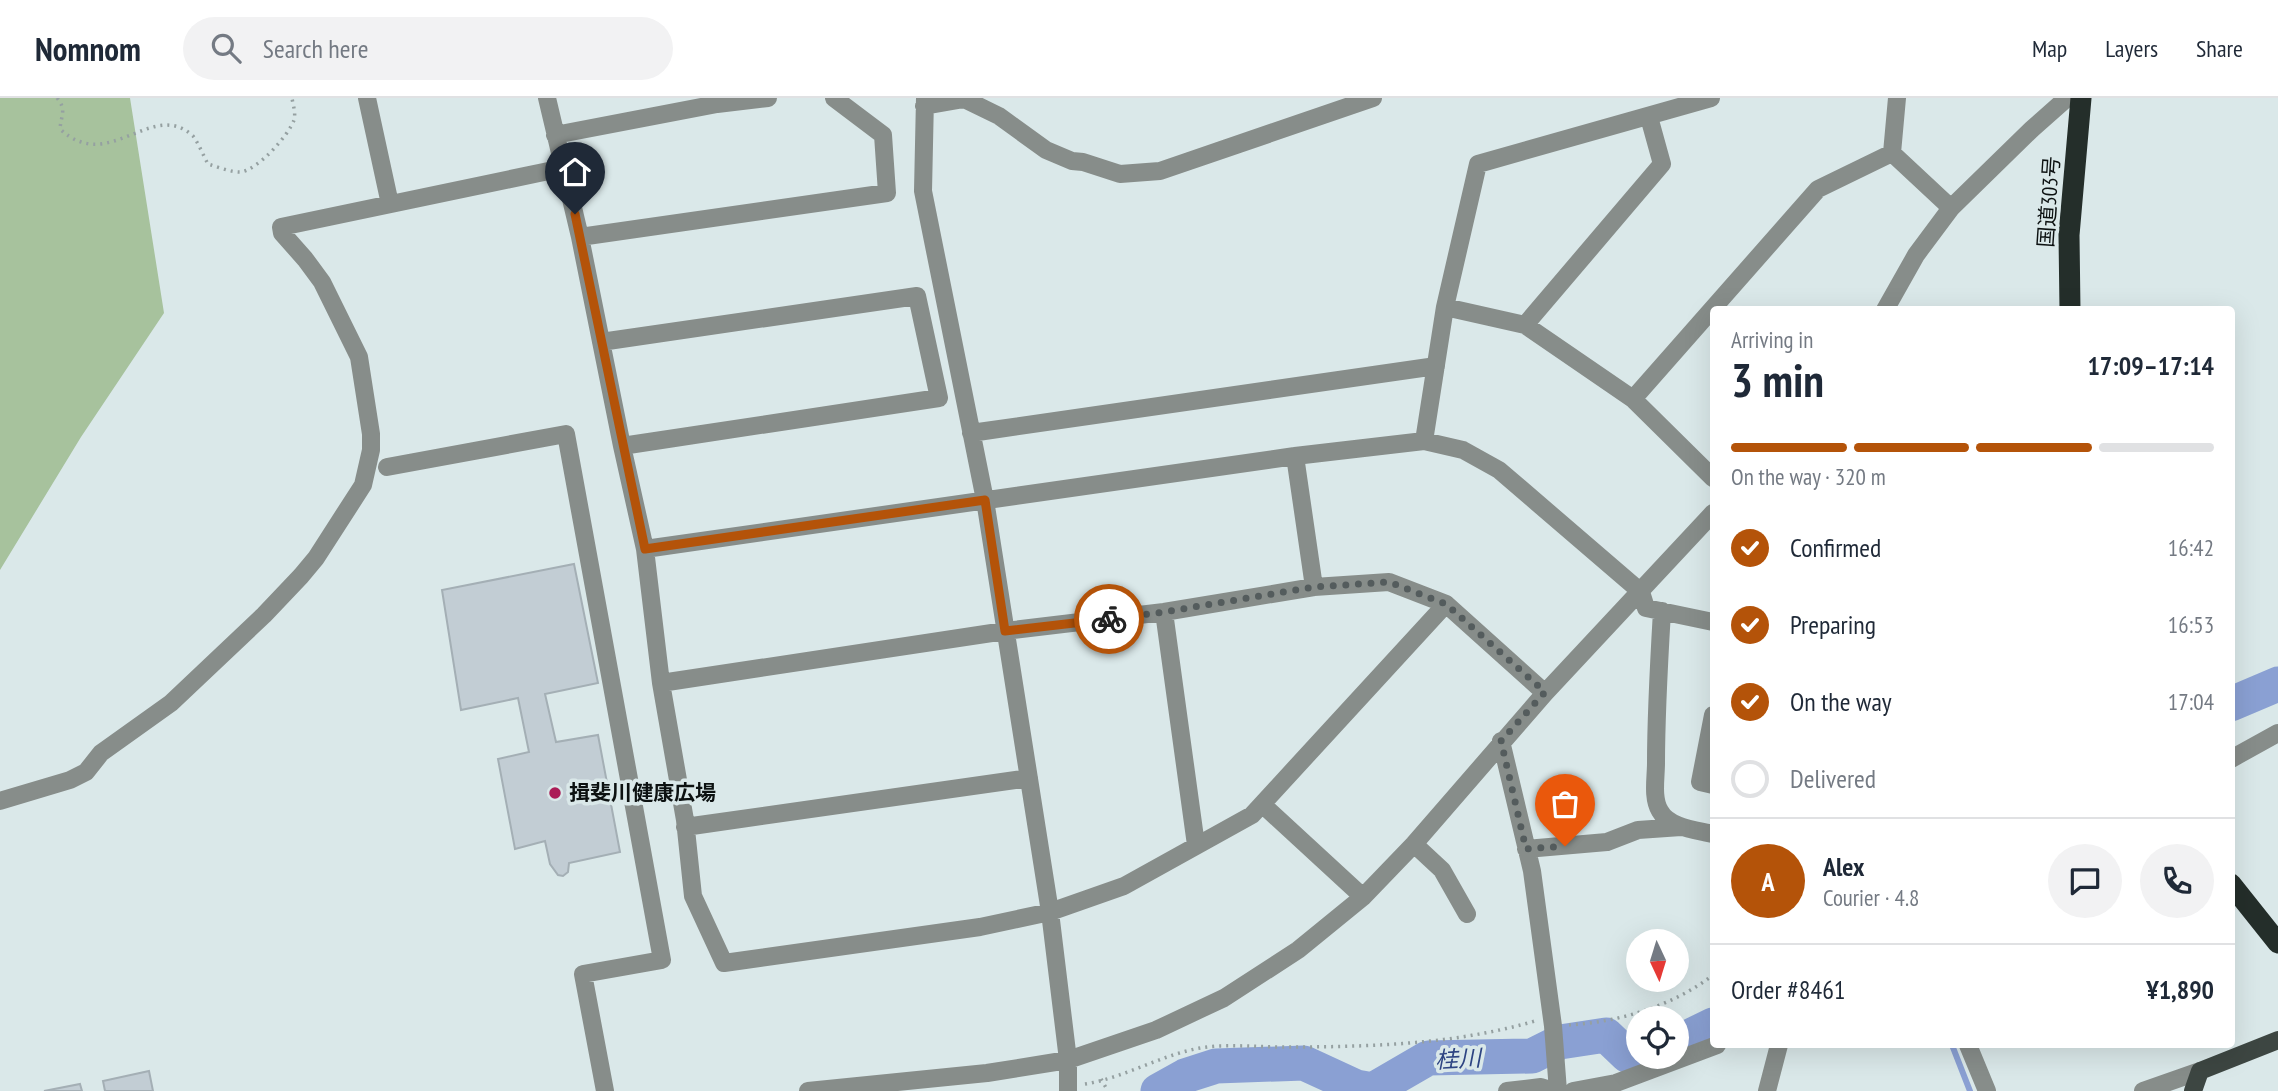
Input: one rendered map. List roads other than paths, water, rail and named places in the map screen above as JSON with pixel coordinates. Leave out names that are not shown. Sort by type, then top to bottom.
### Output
[{"type":"highway","name":"国道303号","points":[[2070,306],[2069,235],[2081,98]]},
{"type":"highway","points":[[2235,889],[2278,943]]},
{"type":"main road","points":[[2193,1091],[2200,1071],[2278,1040]]},
{"type":"street","points":[[367,98],[390,204]]},
{"type":"street","points":[[547,98],[580,237],[645,549],[661,683],[685,827],[693,896],[724,963],[980,927],[1050,912],[1124,886],[1252,815],[1446,604]]},
{"type":"street","points":[[555,135],[718,104],[768,98]]},
{"type":"street","points":[[580,237],[887,193],[883,135],[834,98]]},
{"type":"street","points":[[1069,1087],[1050,912],[985,500],[923,191],[924,102],[964,99],[999,116],[1046,150],[1072,161],[1120,174],[1160,171],[1373,98]]},
{"type":"street","points":[[1424,441],[1445,307],[1478,164],[1711,98]]},
{"type":"street","points":[[1892,153],[1897,98]]},
{"type":"street","points":[[1887,306],[1916,255],[1951,208],[2067,98]]},
{"type":"street","points":[[1525,324],[1662,164],[1649,117]]},
{"type":"street","points":[[1892,153],[1951,208]]},
{"type":"street","points":[[1715,306],[1818,189],[1892,153]]},
{"type":"street","points":[[0,801],[70,780],[86,772],[101,754],[149,722],[264,615],[316,558],[363,485],[371,450],[371,434],[359,357],[322,282],[282,233],[281,227],[564,168]]},
{"type":"street","points":[[601,342],[917,296],[939,398],[622,446]]},
{"type":"street","points":[[1445,307],[1525,324],[1633,399],[1710,475]]},
{"type":"street","points":[[1633,399],[1710,312]]},
{"type":"street","points":[[971,433],[1436,366]]},
{"type":"street","points":[[387,467],[566,434],[662,960],[583,974],[606,1091]]},
{"type":"street","points":[[645,549],[1296,456],[1424,441],[1463,450],[1499,470],[1641,592],[1646,608],[1710,621]]},
{"type":"street","points":[[1296,456],[1314,587]]},
{"type":"street","points":[[808,1091],[987,1073],[1068,1060],[1156,1030],[1224,998],[1298,950],[1363,897],[1414,844],[1545,692],[1710,516]]},
{"type":"street","points":[[661,683],[1005,631],[1164,612],[1314,587],[1389,582],[1446,604],[1545,692]]},
{"type":"street","points":[[1662,611],[1656,729],[1656,800],[1660,813],[1668,820],[1683,827],[1710,833]]},
{"type":"street","points":[[1164,612],[1196,845]]},
{"type":"street","points":[[1710,730],[1700,782],[1710,784]]},
{"type":"street","points":[[2235,757],[2278,733]]},
{"type":"street","points":[[1501,741],[1532,871],[1561,1090]]},
{"type":"street","points":[[685,827],[1029,778]]},
{"type":"street","points":[[1262,804],[1363,897]]},
{"type":"street","points":[[1526,849],[1607,842],[1637,830],[1683,827]]},
{"type":"street","points":[[1414,844],[1442,870],[1467,914]]},
{"type":"street","points":[[1507,1091],[1541,1087],[1561,1090],[1616,1083],[1710,1048]]},
{"type":"street","points":[[1767,1091],[1778,1048]]},
{"type":"street","points":[[1969,1048],[1987,1091]]},
{"type":"street","points":[[2143,1091],[2200,1071]]},
{"type":"waterway","name":"桂川","points":[[2235,702],[2278,684]]},
{"type":"waterway","name":"桂川","points":[[1689,1037],[1710,1026]]},
{"type":"waterway","name":"桂川","points":[[1158,1091],[1185,1076],[1216,1066],[1304,1063],[1356,1087],[1373,1090],[1428,1058],[1532,1056],[1560,1042],[1606,1035],[1626,1054]]},
{"type":"waterway","points":[[1953,1048],[1970,1091]]},
{"type":"place","name":"揖斐川健康広場","points":[[555,793]]}]
